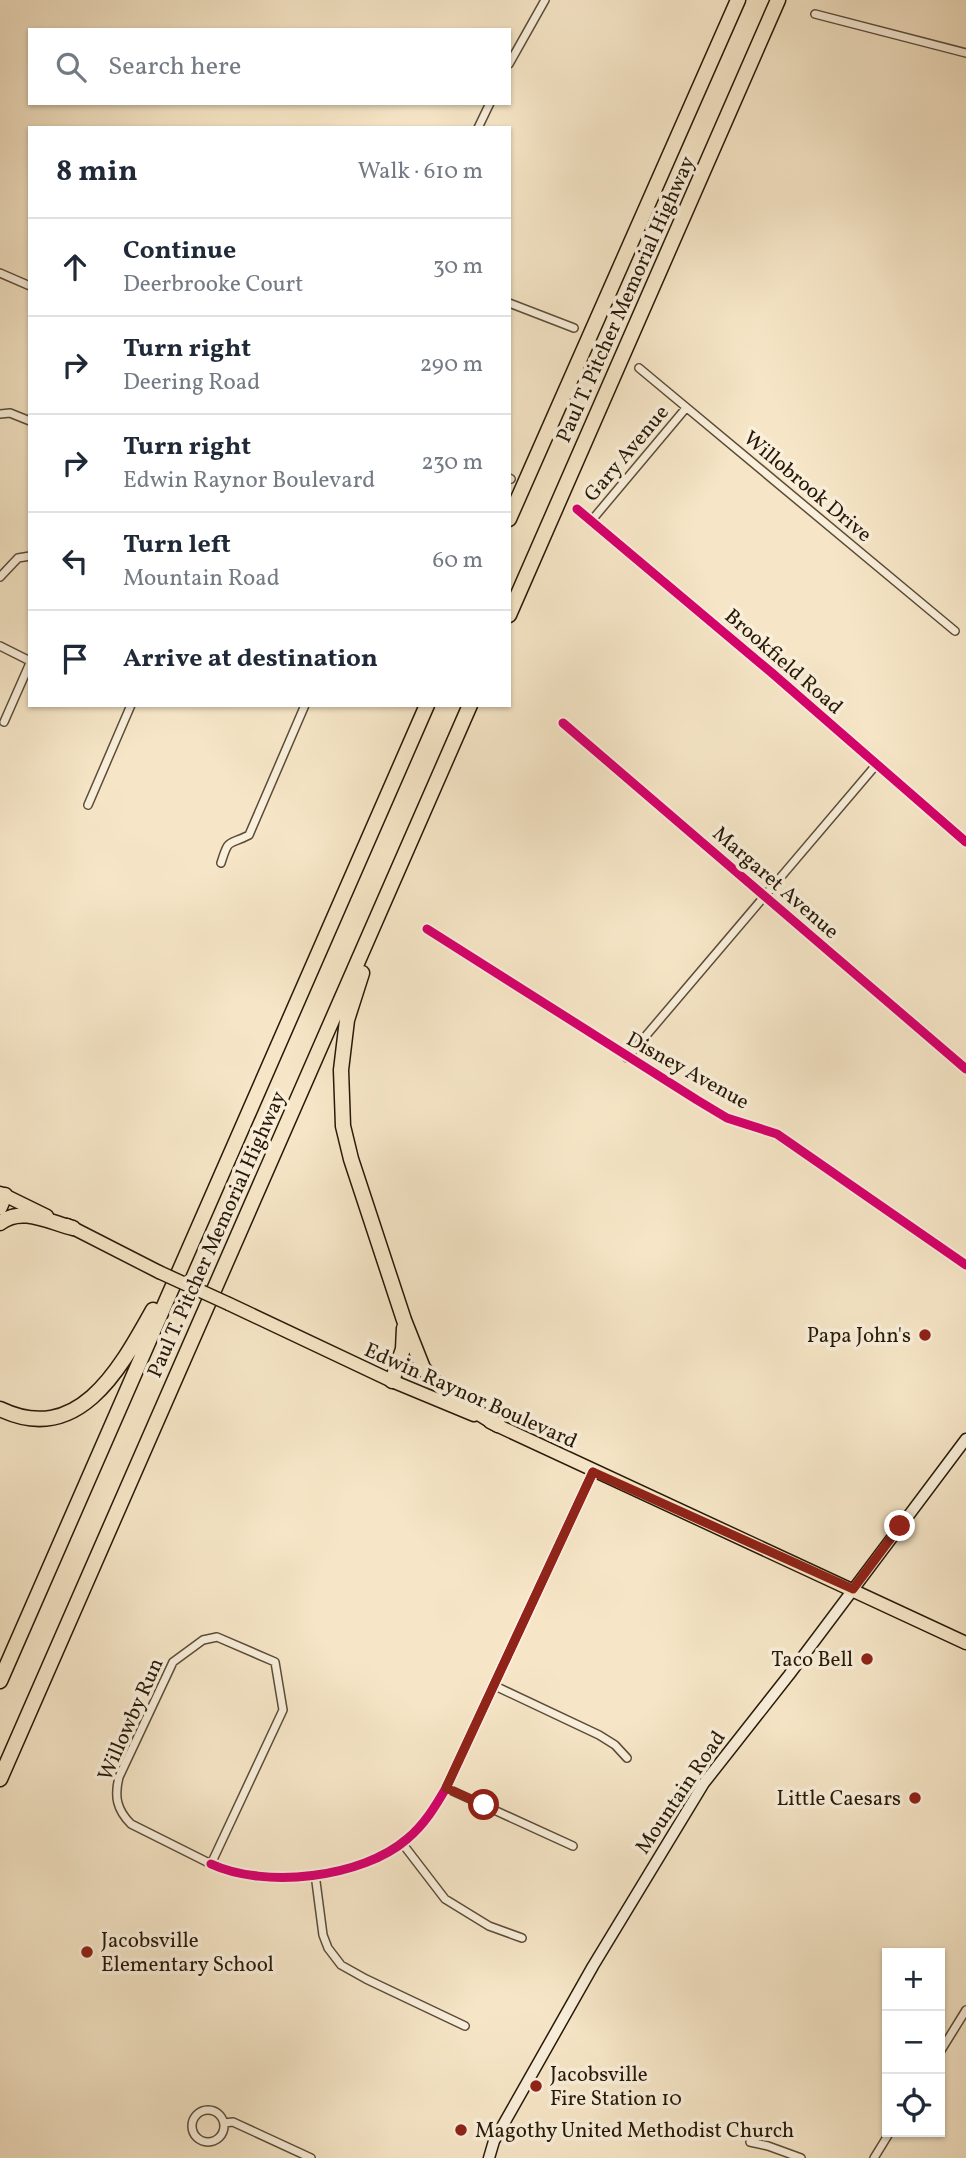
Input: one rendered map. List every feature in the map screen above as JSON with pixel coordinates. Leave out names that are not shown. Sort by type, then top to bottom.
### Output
[{"type":"highway","name":"Paul T. Pitcher Memorial Highway","points":[[511,514],[738,0]]},
{"type":"highway","name":"Paul T. Pitcher Memorial Highway","points":[[511,610],[778,0]]},
{"type":"highway","name":"Paul T. Pitcher Memorial Highway","points":[[0,1681],[426,707]]},
{"type":"highway","name":"Paul T. Pitcher Memorial Highway","points":[[0,1779],[469,707]]},
{"type":"highway","points":[[469,707],[364,968],[347,1020],[341,1096],[343,1126],[351,1159],[404,1320],[423,1368],[448,1394],[498,1426]]},
{"type":"highway","points":[[0,1223],[8,1217],[25,1215],[72,1228]]},
{"type":"highway","points":[[0,1409],[20,1416],[57,1416],[74,1410],[104,1388],[130,1352],[200,1223]]},
{"type":"highway","points":[[392,1381],[403,1349],[404,1320]]},
{"type":"main road","name":"Edwin Raynor Boulevard","points":[[2,1199],[72,1228],[159,1272],[392,1381],[498,1426],[966,1643]]},
{"type":"main road","name":"Mountain Road","points":[[489,2158],[494,2141],[551,2038],[697,1794],[966,1439]]},
{"type":"street","points":[[511,60],[545,0]]},
{"type":"street","points":[[815,14],[966,53]]},
{"type":"street","points":[[479,126],[489,105]]},
{"type":"street","points":[[0,273],[28,285]]},
{"type":"street","points":[[511,304],[573,328]]},
{"type":"street","name":"Willobrook Drive","points":[[639,368],[955,631]]},
{"type":"street","name":"Gary Avenue","points":[[592,520],[686,408]]},
{"type":"street","points":[[0,414],[10,412],[28,420]]},
{"type":"street","name":"Brookfield Road","points":[[578,509],[966,842]]},
{"type":"street","points":[[0,577],[19,558],[28,556]]},
{"type":"street","points":[[0,646],[28,661]]},
{"type":"street","points":[[4,722],[28,667]]},
{"type":"street","points":[[88,805],[130,707]]},
{"type":"street","points":[[221,863],[226,846],[231,841],[249,835],[254,826],[304,707]]},
{"type":"street","name":"Margaret Avenue","points":[[563,723],[966,1069]]},
{"type":"street","points":[[627,1058],[876,765]]},
{"type":"street","name":"Disney Avenue","points":[[427,929],[627,1058],[727,1118],[778,1133],[966,1265]]},
{"type":"street","points":[[211,1864],[234,1872],[276,1877],[360,1866],[402,1843],[429,1817],[446,1788],[593,1472]]},
{"type":"street","name":"Willowby Run","points":[[217,1637],[275,1662],[283,1710],[211,1864],[131,1824],[120,1814],[116,1796],[119,1777],[173,1662],[203,1640],[217,1637]]},
{"type":"street","points":[[493,1685],[599,1735],[615,1745],[627,1758]]},
{"type":"street","points":[[446,1788],[573,1846]]},
{"type":"street","points":[[402,1843],[445,1899],[489,1926],[522,1938]]},
{"type":"street","points":[[315,1874],[323,1935],[328,1948],[341,1965],[465,2025]]},
{"type":"street","points":[[945,2044],[966,2010]]},
{"type":"street","points":[[205,2110],[217,2112],[224,2123],[222,2135],[211,2142],[199,2140],[192,2129],[195,2117],[205,2110]]},
{"type":"street","points":[[224,2123],[233,2122],[311,2158]]},
{"type":"street","points":[[874,2158],[887,2137]]},
{"type":"street","points":[[750,2142],[801,2158]]},
{"type":"cycle path","points":[[577,509],[772,673],[966,842]]},
{"type":"cycle path","points":[[563,723],[966,1069]]},
{"type":"cycle path","points":[[427,929],[727,1118],[777,1134],[966,1265]]},
{"type":"cycle path","points":[[211,1864],[233,1872],[258,1876],[285,1877],[339,1871],[388,1852],[413,1834],[446,1788],[593,1472]]},
{"type":"place","name":"Papa John's","points":[[925,1335]]},
{"type":"place","name":"Taco Bell","points":[[867,1659]]},
{"type":"place","name":"Little Caesars","points":[[915,1798]]},
{"type":"place","name":"Jacobsville Elementary School","points":[[87,1952]]},
{"type":"place","name":"Jacobsville Fire Station 10","points":[[536,2086]]},
{"type":"place","name":"Magothy United Methodist Church","points":[[461,2130]]},
{"type":"route","points":[[484,1805],[446,1788],[593,1472],[853,1589],[900,1526]]}]
